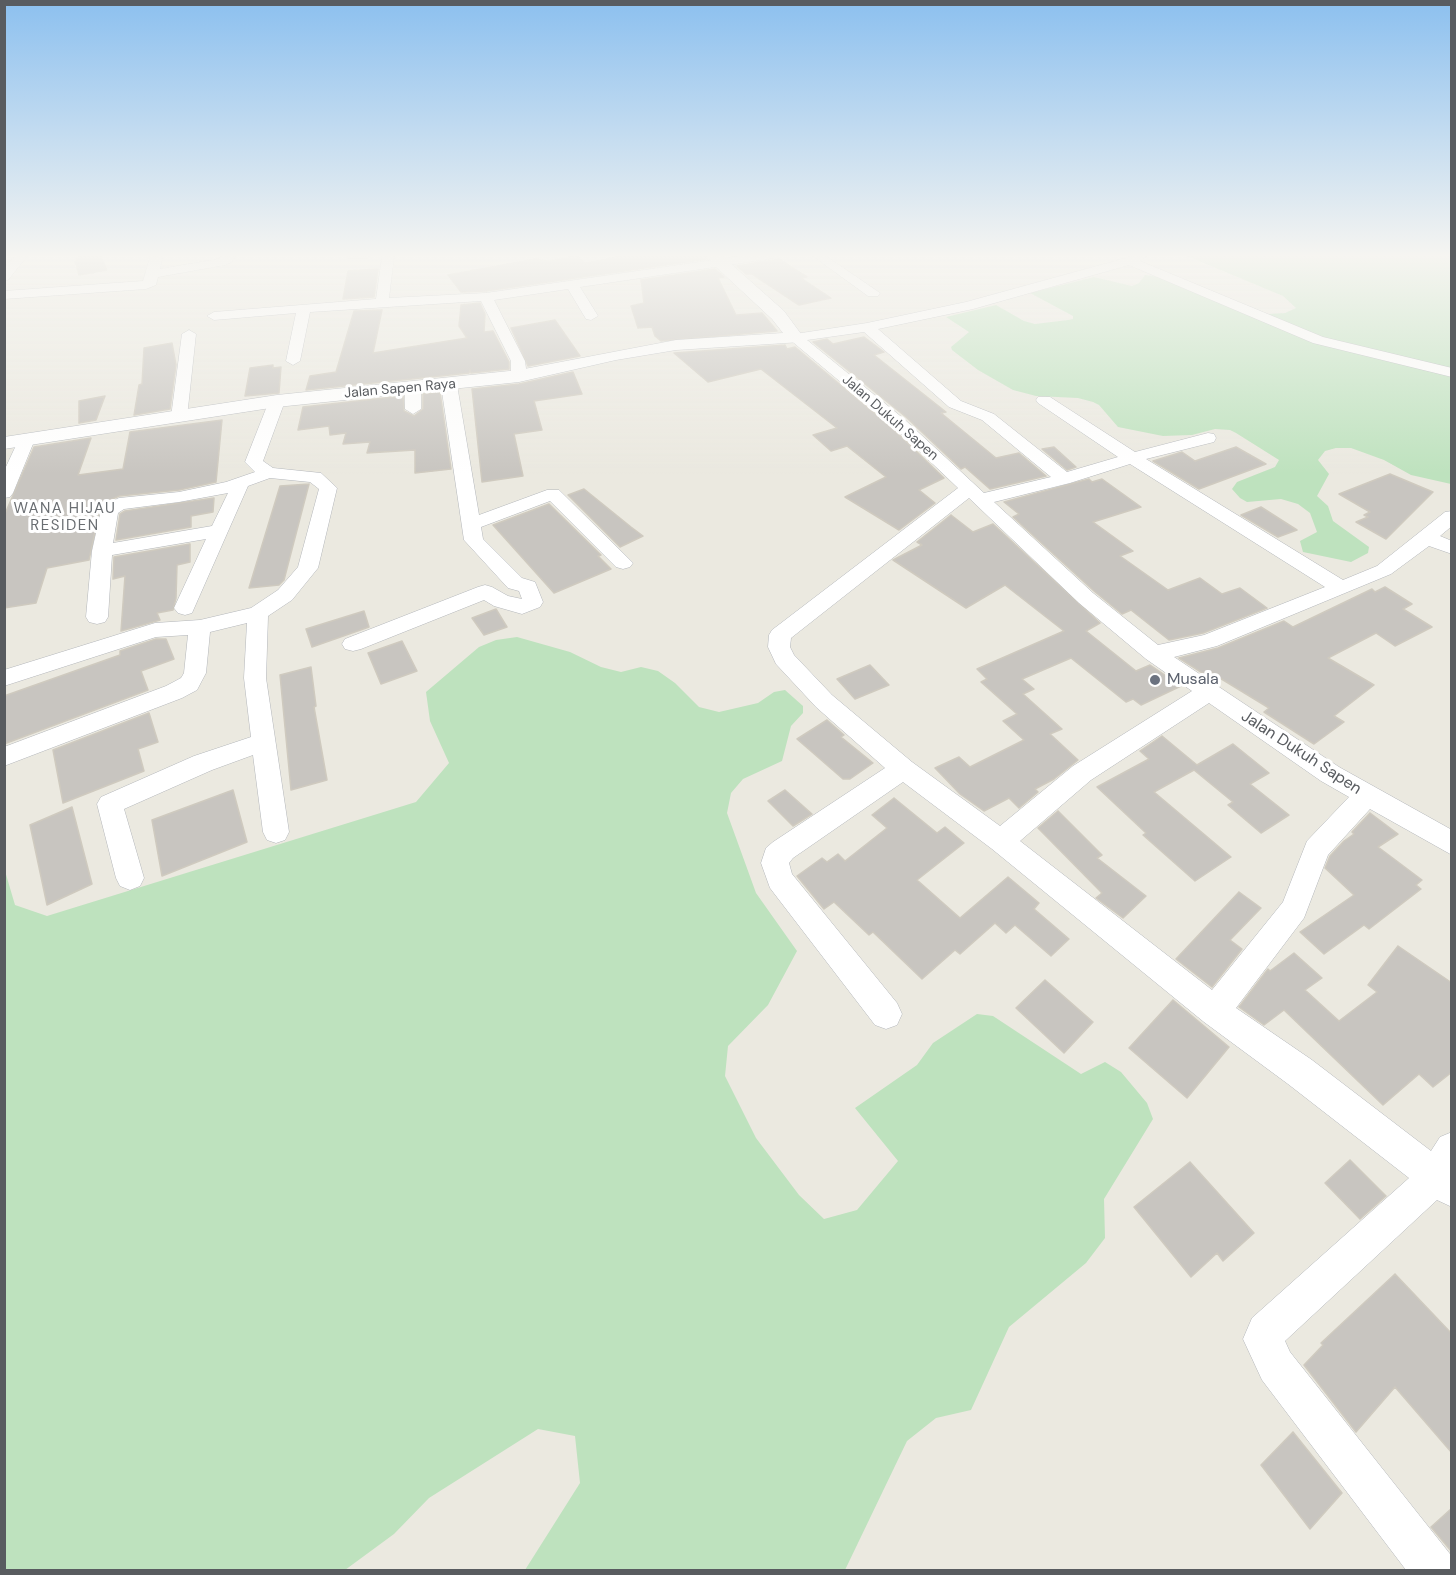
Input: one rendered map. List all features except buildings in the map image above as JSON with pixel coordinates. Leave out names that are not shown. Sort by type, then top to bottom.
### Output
[{"type":"street","points":[[293,361],[300,328]]},
{"type":"street","points":[[501,328],[518,361],[519,376]]},
{"type":"street","points":[[787,328],[795,338],[864,328]]},
{"type":"street","points":[[868,328],[955,404],[987,417],[1064,479]]},
{"type":"street","points":[[1288,328],[1318,340],[1452,373]]},
{"type":"street","points":[[179,417],[189,334]]},
{"type":"street","name":"Jalan Sapen Raya","points":[[4,443],[277,401],[519,376],[616,355],[676,345],[795,338]]},
{"type":"street","name":"Jalan Dukuh Sapen","points":[[795,338],[898,422],[1086,598],[1155,654],[1330,774],[1452,844]]},
{"type":"street","points":[[353,644],[485,592],[501,601],[522,607],[533,602],[528,587],[515,583],[474,540],[449,385]]},
{"type":"street","points":[[413,387],[413,409]]},
{"type":"street","points":[[1044,399],[1132,458],[1342,588]]},
{"type":"street","points":[[268,473],[254,462],[277,401]]},
{"type":"street","points":[[1208,438],[1064,479],[976,494],[780,635],[779,648],[784,658],[824,701],[903,769],[1001,841],[1215,1011],[1300,1072],[1447,1171],[1266,1332],[1263,1339],[1276,1366],[1434,1570]]},
{"type":"street","points":[[4,493],[27,439]]},
{"type":"street","points":[[4,678],[155,630],[200,627],[258,614],[285,595],[308,568],[328,488],[315,477],[268,473],[241,483],[179,498],[114,507],[107,514],[97,617]]},
{"type":"street","points":[[185,608],[241,483]]},
{"type":"street","points":[[471,524],[552,494],[623,563]]},
{"type":"street","points":[[1155,654],[1209,641],[1384,570],[1452,516]]},
{"type":"street","points":[[102,551],[219,531]]},
{"type":"street","points":[[1427,538],[1452,548]]},
{"type":"street","points":[[258,614],[255,678],[276,832]]},
{"type":"street","points":[[4,757],[174,692],[189,684],[195,673],[200,627]]},
{"type":"street","points":[[1001,841],[1082,773],[1209,692]]},
{"type":"street","points":[[130,878],[110,804],[203,763],[264,742]]},
{"type":"street","points":[[885,1014],[780,880],[775,863],[776,856],[783,850],[903,769]]},
{"type":"street","points":[[1215,1011],[1294,909],[1317,849],[1367,795]]},
{"type":"green space","points":[[962,328],[1451,328],[1451,484],[1411,475],[1384,460],[1351,448],[1325,451],[1318,460],[1329,474],[1317,496],[1328,506],[1333,521],[1369,547],[1368,553],[1351,562],[1303,552],[1300,541],[1317,532],[1310,513],[1298,504],[1281,499],[1247,502],[1232,489],[1237,482],[1275,467],[1279,460],[1230,430],[1215,429],[1192,435],[1163,436],[1118,427],[1099,405],[1093,402],[1078,398],[1036,396],[1013,390],[978,370],[952,350],[951,347],[969,332]]},
{"type":"green space","points":[[517,637],[570,652],[601,667],[621,672],[641,667],[658,671],[675,683],[699,707],[719,712],[758,703],[774,692],[785,690],[803,706],[803,713],[791,726],[782,761],[743,779],[731,793],[727,813],[756,893],[797,951],[768,1005],[728,1046],[725,1076],[756,1138],[799,1195],[824,1219],[857,1210],[898,1161],[855,1108],[917,1065],[933,1043],[977,1014],[993,1016],[1081,1074],[1105,1062],[1121,1072],[1147,1103],[1153,1119],[1104,1199],[1105,1238],[1086,1263],[1009,1327],[971,1410],[936,1418],[907,1441],[845,1570],[525,1570],[580,1483],[575,1436],[538,1429],[429,1498],[394,1534],[345,1570],[5,1570],[5,871],[15,905],[47,916],[416,802],[449,763],[430,721],[426,692],[479,647],[496,640]]},
{"type":"place","name":"Musala","points":[[1155,680]]},
{"type":"district","name":"WANA HIJAU RESIDEN","points":[[65,518]]}]
